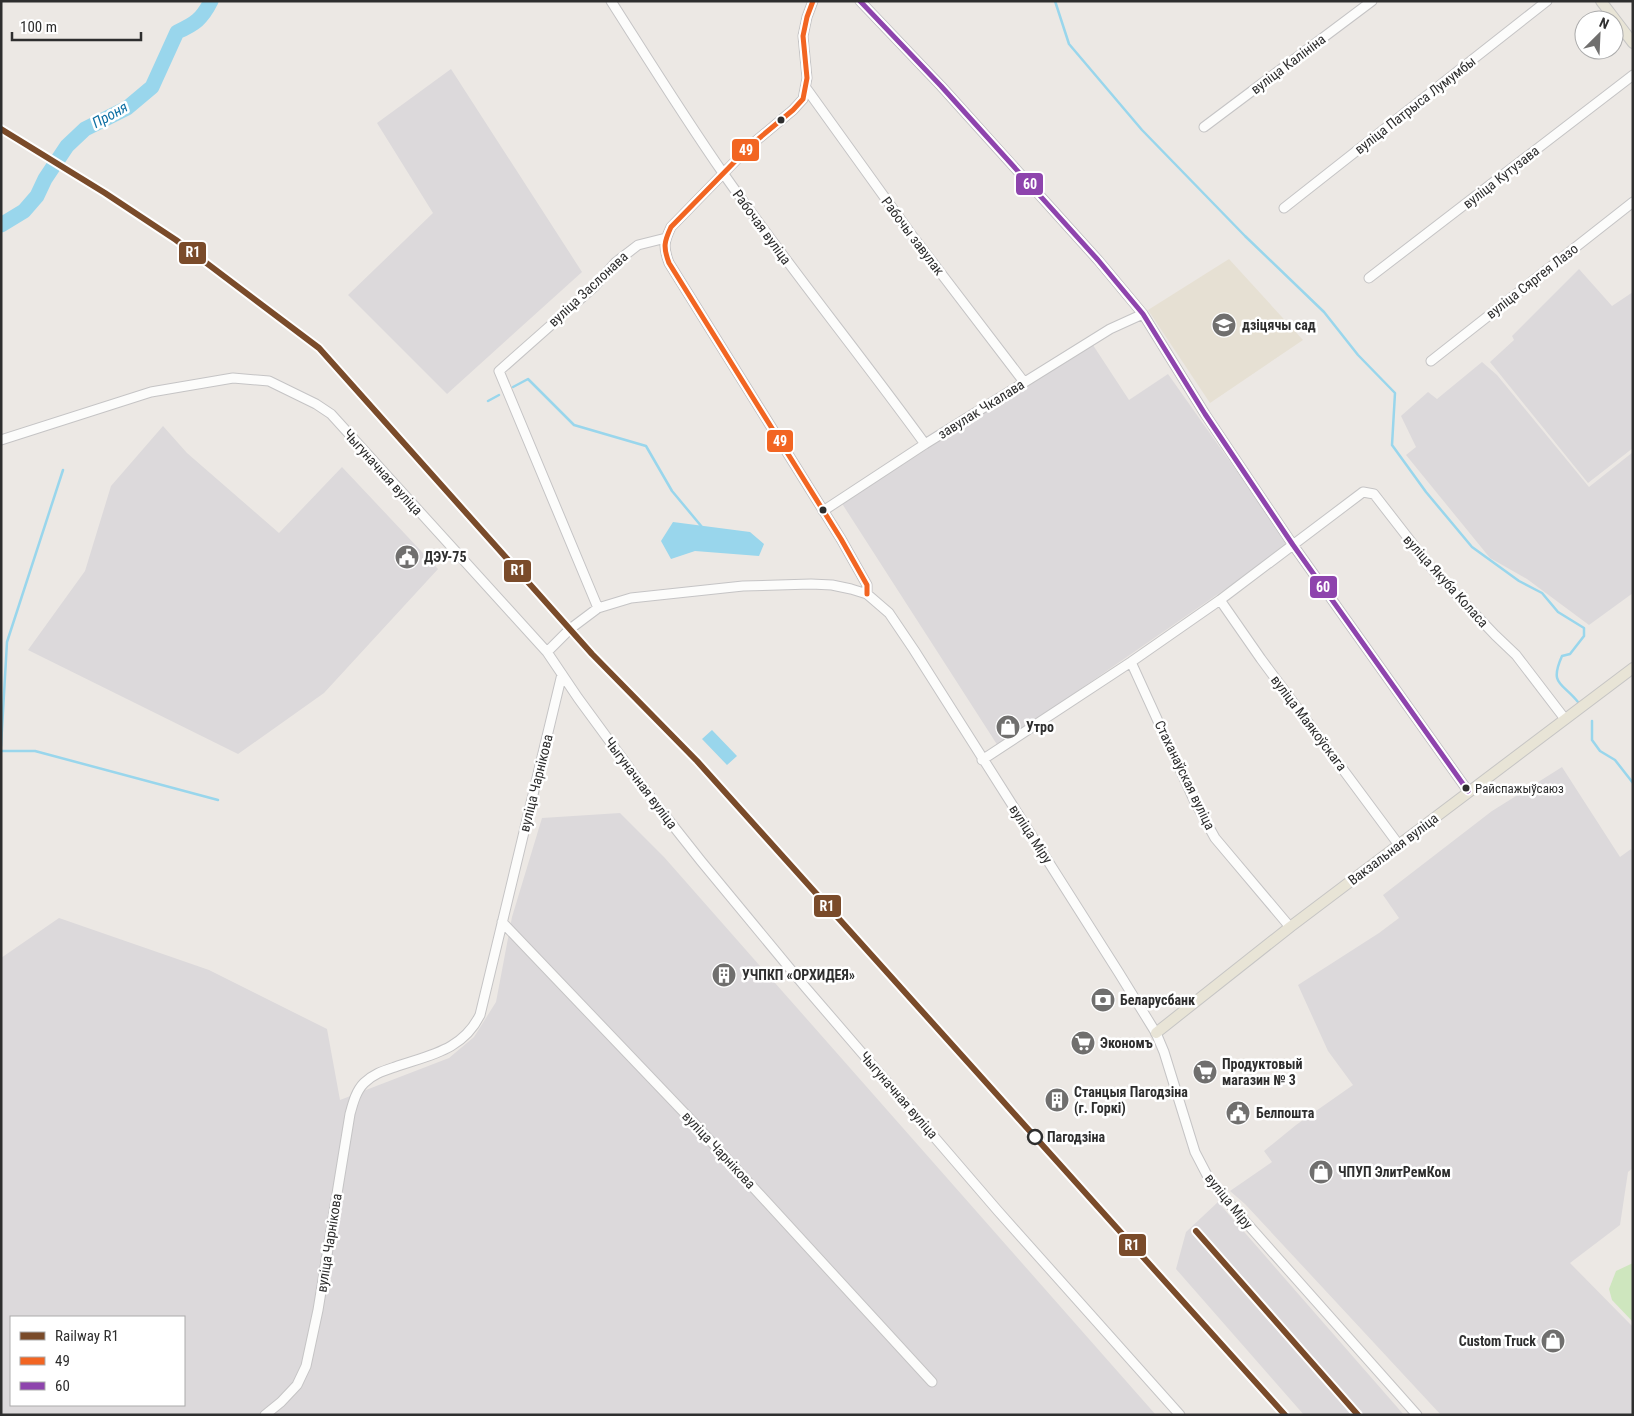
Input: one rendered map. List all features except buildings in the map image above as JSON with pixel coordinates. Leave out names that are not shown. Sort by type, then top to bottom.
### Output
[{"type":"main road","points":[[1600,1],[1633,44]]},
{"type":"main road","name":"Вакзальная вуліца","points":[[1156,1033],[1290,926],[1633,668]]},
{"type":"street","name":"Рабочая вуліца","points":[[611,1],[723,173],[821,307],[926,444]]},
{"type":"street","points":[[666,238],[671,227],[751,144],[793,110],[803,99],[807,78],[803,36],[807,17],[814,1]]},
{"type":"street","points":[[860,1],[941,86],[1098,260],[1143,314],[1205,414],[1293,545],[1468,791]]},
{"type":"street","name":"вуліца Калініна","points":[[1204,128],[1372,1]]},
{"type":"street","name":"вуліца Патрыса Лумумбы","points":[[1284,208],[1547,1]]},
{"type":"street","name":"вуліца Кутузава","points":[[1369,278],[1633,75]]},
{"type":"street","name":"Рабочы завулак","points":[[806,88],[911,234],[1024,382]]},
{"type":"street","name":"вуліца Сяргея Лазо","points":[[1431,361],[1633,202]]},
{"type":"street","name":"вуліца Заслонава","points":[[598,608],[499,371],[594,287],[616,262],[638,245],[666,238]]},
{"type":"street","name":"вуліца Міру","points":[[666,238],[664,250],[669,263],[841,539],[867,586],[867,594],[889,614],[914,650],[1156,1033],[1164,1052],[1196,1152],[1207,1175],[1220,1193],[1417,1415]]},
{"type":"street","name":"завулак Чкалава","points":[[822,511],[1110,329],[1143,314]]},
{"type":"street","name":"Чыгуначная вуліца","points":[[1,440],[151,392],[233,378],[269,381],[316,404],[331,414],[547,652],[578,698],[652,799],[701,861],[998,1212],[1180,1415]]},
{"type":"street","name":"вуліца Якуба Коласа","points":[[1293,545],[1363,492],[1374,494],[1433,570],[1516,655],[1565,719]]},
{"type":"street","points":[[982,760],[1131,662],[1220,600],[1293,545]]},
{"type":"street","points":[[547,652],[564,634],[598,608],[631,598],[743,586],[825,585],[851,588],[867,594]]},
{"type":"street","name":"вуліца Маякоўскага","points":[[1220,600],[1261,659],[1399,845]]},
{"type":"street","name":"Стаханаўская вуліца","points":[[1131,662],[1194,800],[1215,838],[1290,926]]},
{"type":"street","name":"вуліца Чарнікова","points":[[266,1415],[296,1385],[306,1366],[318,1310],[350,1114],[355,1097],[363,1084],[377,1073],[448,1048],[474,1028],[480,1015],[562,674]]},
{"type":"street","name":"вуліца Чарнікова","points":[[502,922],[695,1124],[932,1382]]},
{"type":"shaded area","points":[[451,69],[582,272],[447,394],[348,295],[433,213],[377,123]]},
{"type":"shaded area","name":"дзіцячы сад","points":[[1229,259],[1303,340],[1210,403],[1148,310]]},
{"type":"shaded area","points":[[1579,269],[1612,306],[1633,292],[1633,448],[1588,483],[1490,362],[1514,340],[1512,336]]},
{"type":"shaded area","points":[[1091,342],[1129,400],[1168,374],[1289,545],[998,746],[841,502]]},
{"type":"shaded area","points":[[1482,362],[1497,375],[1589,487],[1633,452],[1633,593],[1589,625],[1527,579],[1490,558],[1406,455],[1416,447],[1401,416],[1428,392],[1437,399]]},
{"type":"shaded area","points":[[163,426],[187,453],[279,533],[342,467],[438,569],[324,693],[238,754],[28,650],[85,571],[111,486]]},
{"type":"shaded area","points":[[1562,767],[1620,857],[1631,849],[1633,853],[1633,1168],[1628,1172],[1620,1225],[1570,1263],[1633,1327],[1633,1415],[1441,1415],[1245,1204],[1230,1191],[1272,1162],[1264,1151],[1296,1125],[1353,1085],[1328,1051],[1298,985],[1399,918],[1383,895],[1492,811]]},
{"type":"shaded area","points":[[620,813],[664,857],[1156,1415],[1,1415],[1,958],[59,918],[209,970],[327,1029],[340,1100],[449,1058],[474,1037],[496,1002],[512,917],[542,818]]},
{"type":"shaded area","points":[[1218,1202],[1404,1415],[1304,1415],[1176,1269],[1186,1232]]},
{"type":"green space","points":[[1633,1263],[1633,1322],[1612,1300],[1609,1289],[1616,1271]]},
{"type":"water","points":[[673,522],[750,532],[764,544],[759,556],[695,551],[671,559],[661,541]]},
{"type":"water","points":[[712,730],[737,756],[727,765],[702,739]]},
{"type":"waterway","name":"Проня","points":[[1,225],[24,211],[37,196],[45,179],[67,146],[85,129],[127,108],[152,87],[177,32],[197,20],[211,1]]},
{"type":"waterway","points":[[1055,1],[1069,44],[1142,130],[1245,236],[1324,312],[1358,355],[1395,393],[1392,445],[1426,492],[1472,547],[1519,581],[1542,593],[1558,612],[1584,628],[1584,636],[1570,654],[1562,656],[1557,673],[1559,682],[1578,702]]},
{"type":"waterway","points":[[513,387],[528,379],[574,425],[646,446],[672,491],[702,527]]},
{"type":"waterway","points":[[488,401],[499,395]]},
{"type":"waterway","points":[[1,746],[7,642],[63,470]]},
{"type":"waterway","points":[[1592,721],[1592,740],[1600,751],[1615,760],[1633,783]]},
{"type":"waterway","points":[[1,751],[35,751],[218,800]]},
{"type":"rail line","name":"R1","points":[[1,129],[105,193],[176,240],[319,348],[592,654],[697,761],[1285,1415]]},
{"type":"rail line","name":"R1","points":[[1196,1231],[1358,1415]]},
{"type":"transit line","name":"49","points":[[813,1],[803,36],[807,78],[803,99],[793,110],[751,145],[671,227],[665,249],[669,263],[841,539],[867,585],[867,594]]},
{"type":"transit line","name":"60","points":[[860,1],[941,86],[1098,260],[1143,314],[1205,414],[1293,545],[1468,791]]},
{"type":"place","name":"дзіцячы сад","points":[[1224,325]]},
{"type":"place","name":"ДЭУ-75","points":[[407,557]]},
{"type":"place","name":"Утро","points":[[1008,727]]},
{"type":"place","name":"Райспажыўсаюз","points":[[1466,788]]},
{"type":"place","name":"УЧПКП «ОРХИДЕЯ»","points":[[724,975]]},
{"type":"place","name":"Беларусбанк","points":[[1103,1000]]},
{"type":"place","name":"Экономъ","points":[[1083,1043]]},
{"type":"place","name":"Продуктовый магазин № 3","points":[[1205,1072]]},
{"type":"place","name":"Станцыя Пагодзіна (г. Горкі)","points":[[1057,1100]]},
{"type":"place","name":"Белпошта","points":[[1238,1113]]},
{"type":"place","name":"Пагодзіна","points":[[1035,1137]]},
{"type":"place","name":"ЧПУП ЭлитРемКом","points":[[1321,1172]]},
{"type":"place","name":"Custom Truck","points":[[1553,1341]]}]
